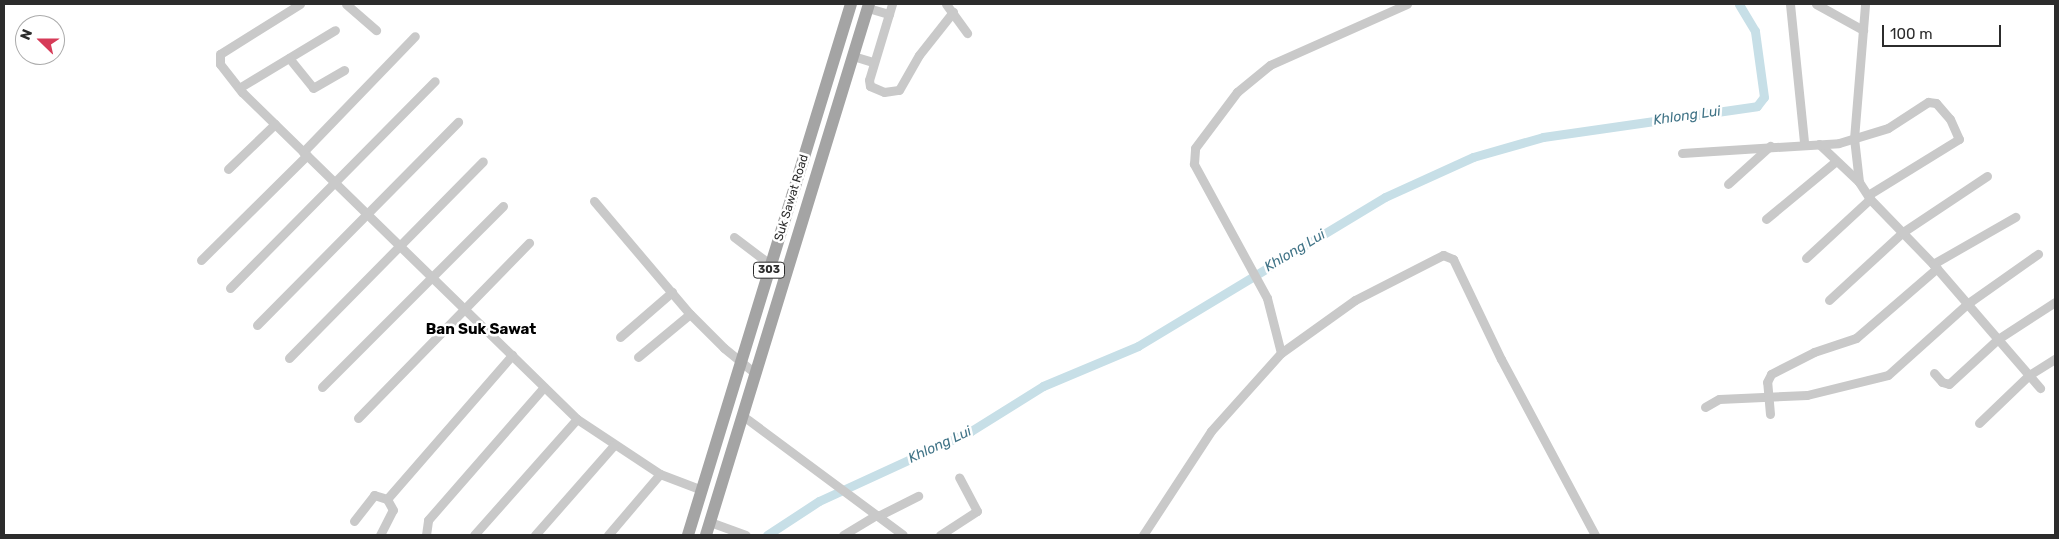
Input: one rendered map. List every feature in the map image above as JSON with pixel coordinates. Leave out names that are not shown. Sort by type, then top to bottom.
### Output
[{"type":"main road","name":"Suk Sawat Road","points":[[688,535],[851,4]]},
{"type":"main road","name":"Suk Sawat Road","points":[[706,535],[868,6]]},
{"type":"street","points":[[300,4],[220,54],[220,64],[239,88],[577,419],[660,474],[702,490]]},
{"type":"street","points":[[346,4],[376,30]]},
{"type":"street","points":[[892,4],[873,62],[870,86],[895,93],[919,55],[953,12]]},
{"type":"street","points":[[946,4],[967,33]]},
{"type":"street","points":[[1281,353],[1267,298],[1194,164],[1195,148],[1237,92],[1270,65],[1407,4]]},
{"type":"street","points":[[1790,4],[1804,143]]},
{"type":"street","points":[[1816,4],[1863,30]]},
{"type":"street","points":[[1859,182],[1854,138],[1865,4]]},
{"type":"street","points":[[868,6],[888,14]]},
{"type":"street","points":[[239,88],[335,30]]},
{"type":"street","points":[[201,260],[415,36]]},
{"type":"street","points":[[853,56],[873,62]]},
{"type":"street","points":[[289,58],[313,88],[344,70]]},
{"type":"street","points":[[230,288],[435,81]]},
{"type":"street","points":[[1682,153],[1804,143],[1819,144],[1854,138],[1888,128],[1932,102],[1959,134],[1958,139],[1869,197],[1806,258]]},
{"type":"street","points":[[257,325],[458,122]]},
{"type":"street","points":[[228,169],[275,124]]},
{"type":"street","points":[[1819,144],[1835,162],[1859,182],[1869,197],[1935,266],[2040,388]]},
{"type":"street","points":[[1728,184],[1770,146]]},
{"type":"street","points":[[289,358],[402,246],[483,161]]},
{"type":"street","points":[[1766,219],[1835,162]]},
{"type":"street","points":[[1829,300],[1903,232],[1987,176]]},
{"type":"street","points":[[594,201],[602,213],[690,314],[741,363],[755,372]]},
{"type":"street","points":[[322,387],[434,278],[503,206]]},
{"type":"street","points":[[1770,414],[1767,382],[1771,374],[1814,352],[1856,338],[1935,266],[2015,218]]},
{"type":"street","points":[[734,237],[771,265]]},
{"type":"street","points":[[358,418],[529,243]]},
{"type":"street","points":[[1705,407],[1719,399],[1768,399],[1807,395],[1888,374],[1967,304],[2038,254]]},
{"type":"street","points":[[1143,535],[1211,431],[1281,353],[1354,300],[1443,255],[1448,256],[1595,535]]},
{"type":"street","points":[[620,336],[672,292]]},
{"type":"street","points":[[1934,373],[1942,382],[1949,384],[1998,339],[2055,302]]},
{"type":"street","points":[[638,357],[690,314]]},
{"type":"street","points":[[387,499],[512,355]]},
{"type":"street","points":[[1979,423],[2029,375],[2055,359]]},
{"type":"street","points":[[426,535],[428,520],[544,387]]},
{"type":"street","points":[[743,416],[903,535]]},
{"type":"street","points":[[474,535],[577,419]]},
{"type":"street","points":[[535,535],[614,445]]},
{"type":"street","points":[[608,535],[660,474]]},
{"type":"street","points":[[940,535],[977,511],[959,477]]},
{"type":"street","points":[[354,521],[374,495],[387,499],[393,510],[380,535]]},
{"type":"street","points":[[843,535],[918,496]]},
{"type":"street","points":[[710,522],[746,535]]},
{"type":"waterway","name":"Khlong Lui","points":[[767,535],[819,501],[971,431],[1043,386],[1138,346],[1385,197],[1473,157],[1543,137],[1757,106],[1764,97],[1755,31],[1739,4]]},
{"type":"district","name":"Ban Suk Sawat","points":[[481,330]]}]
